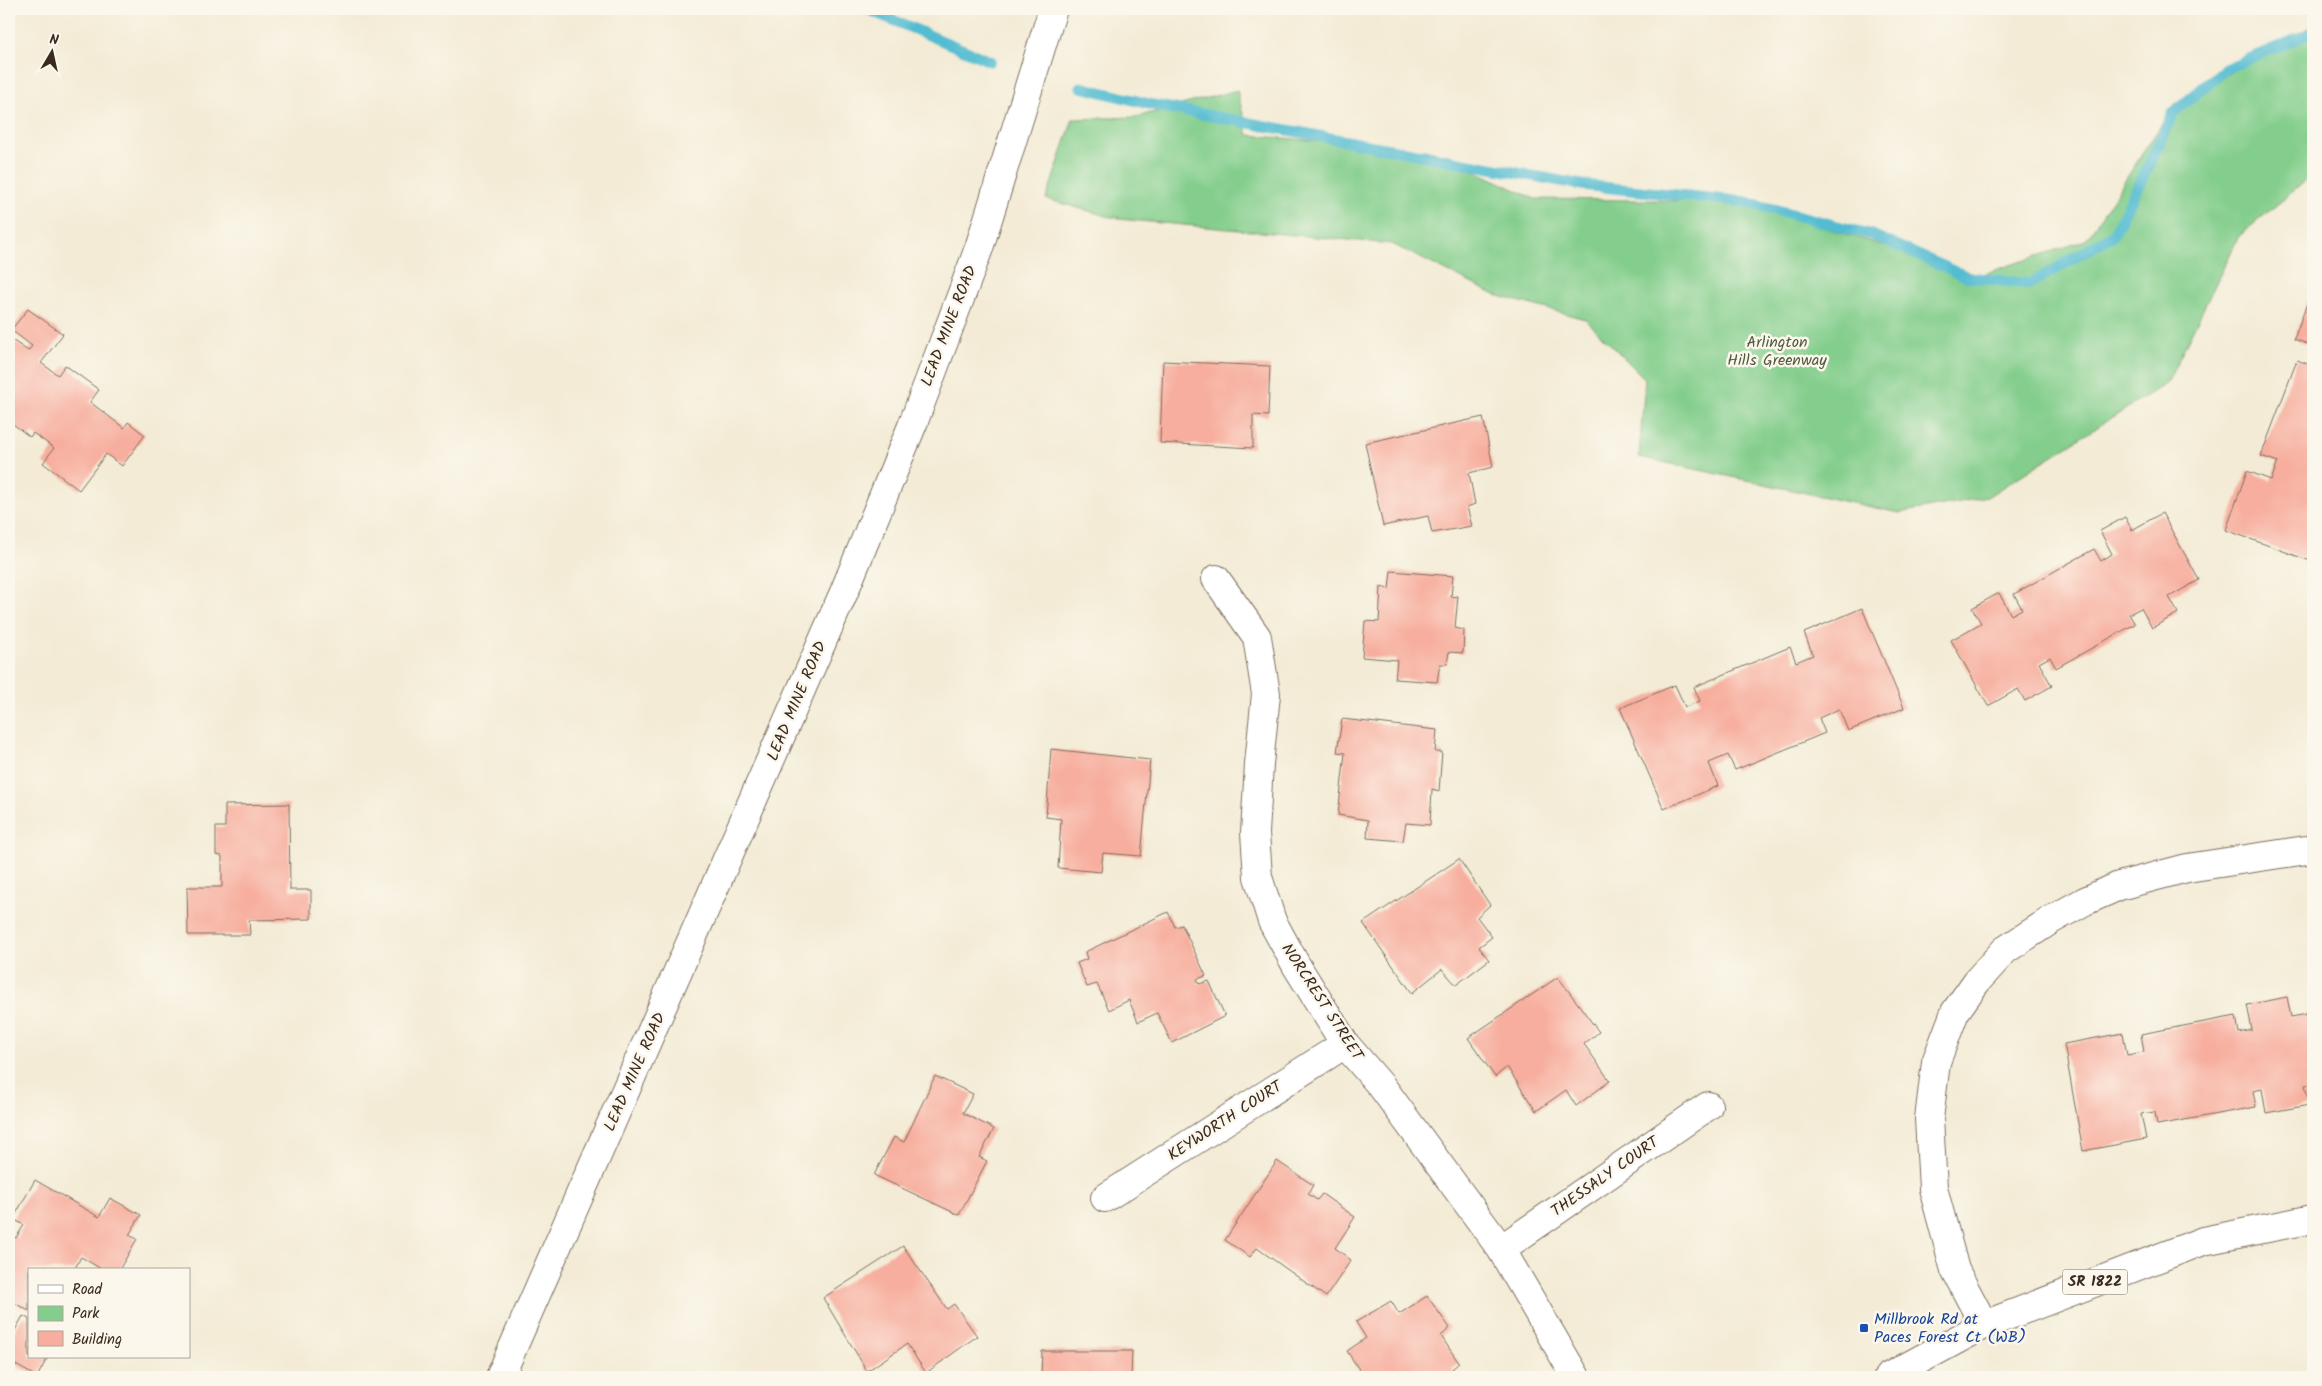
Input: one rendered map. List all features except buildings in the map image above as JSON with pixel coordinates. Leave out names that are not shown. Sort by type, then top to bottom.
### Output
[{"type":"street","name":"LEAD MINE ROAD","points":[[500,1377],[645,1050],[844,592],[914,421],[979,248],[1053,9]]},
{"type":"street","name":"NORCREST STREET","points":[[1216,579],[1257,636],[1266,694],[1255,833],[1258,876],[1272,921],[1296,965],[1345,1044],[1383,1088],[1502,1249],[1576,1377]]},
{"type":"street","points":[[1984,1324],[1955,1270],[1934,1188],[1929,1119],[1936,1062],[1955,1012],[1977,981],[2006,950],[2051,920],[2118,886],[2187,868],[2313,850]]},
{"type":"street","name":"KEYWORTH COURT","points":[[1105,1198],[1345,1044]]},
{"type":"street","name":"THESSALY COURT","points":[[1502,1249],[1708,1106]]},
{"type":"street","name":"SR 1822","points":[[1888,1377],[1984,1324],[2203,1241],[2313,1219]]},
{"type":"green space","name":"Arlington Hills Greenway","points":[[2313,25],[2313,175],[2239,236],[2167,383],[1987,497],[1899,513],[1639,457],[1645,379],[1585,319],[1495,295],[1392,244],[1118,219],[1119,217],[1110,217],[1046,199],[1073,119],[1136,117],[1237,90],[1248,135],[1433,151],[1535,199],[1737,201],[1980,275],[2086,240],[2175,104]]},
{"type":"waterway","points":[[867,9],[990,61]]},
{"type":"waterway","points":[[1081,87],[1153,105],[1582,185],[1746,202],[1872,235],[1968,277],[2030,284],[2113,235],[2173,113],[2225,69],[2313,32]]},
{"type":"place","name":"Millbrook Rd at Paces Forest Ct (WB)","points":[[1864,1328]]}]
